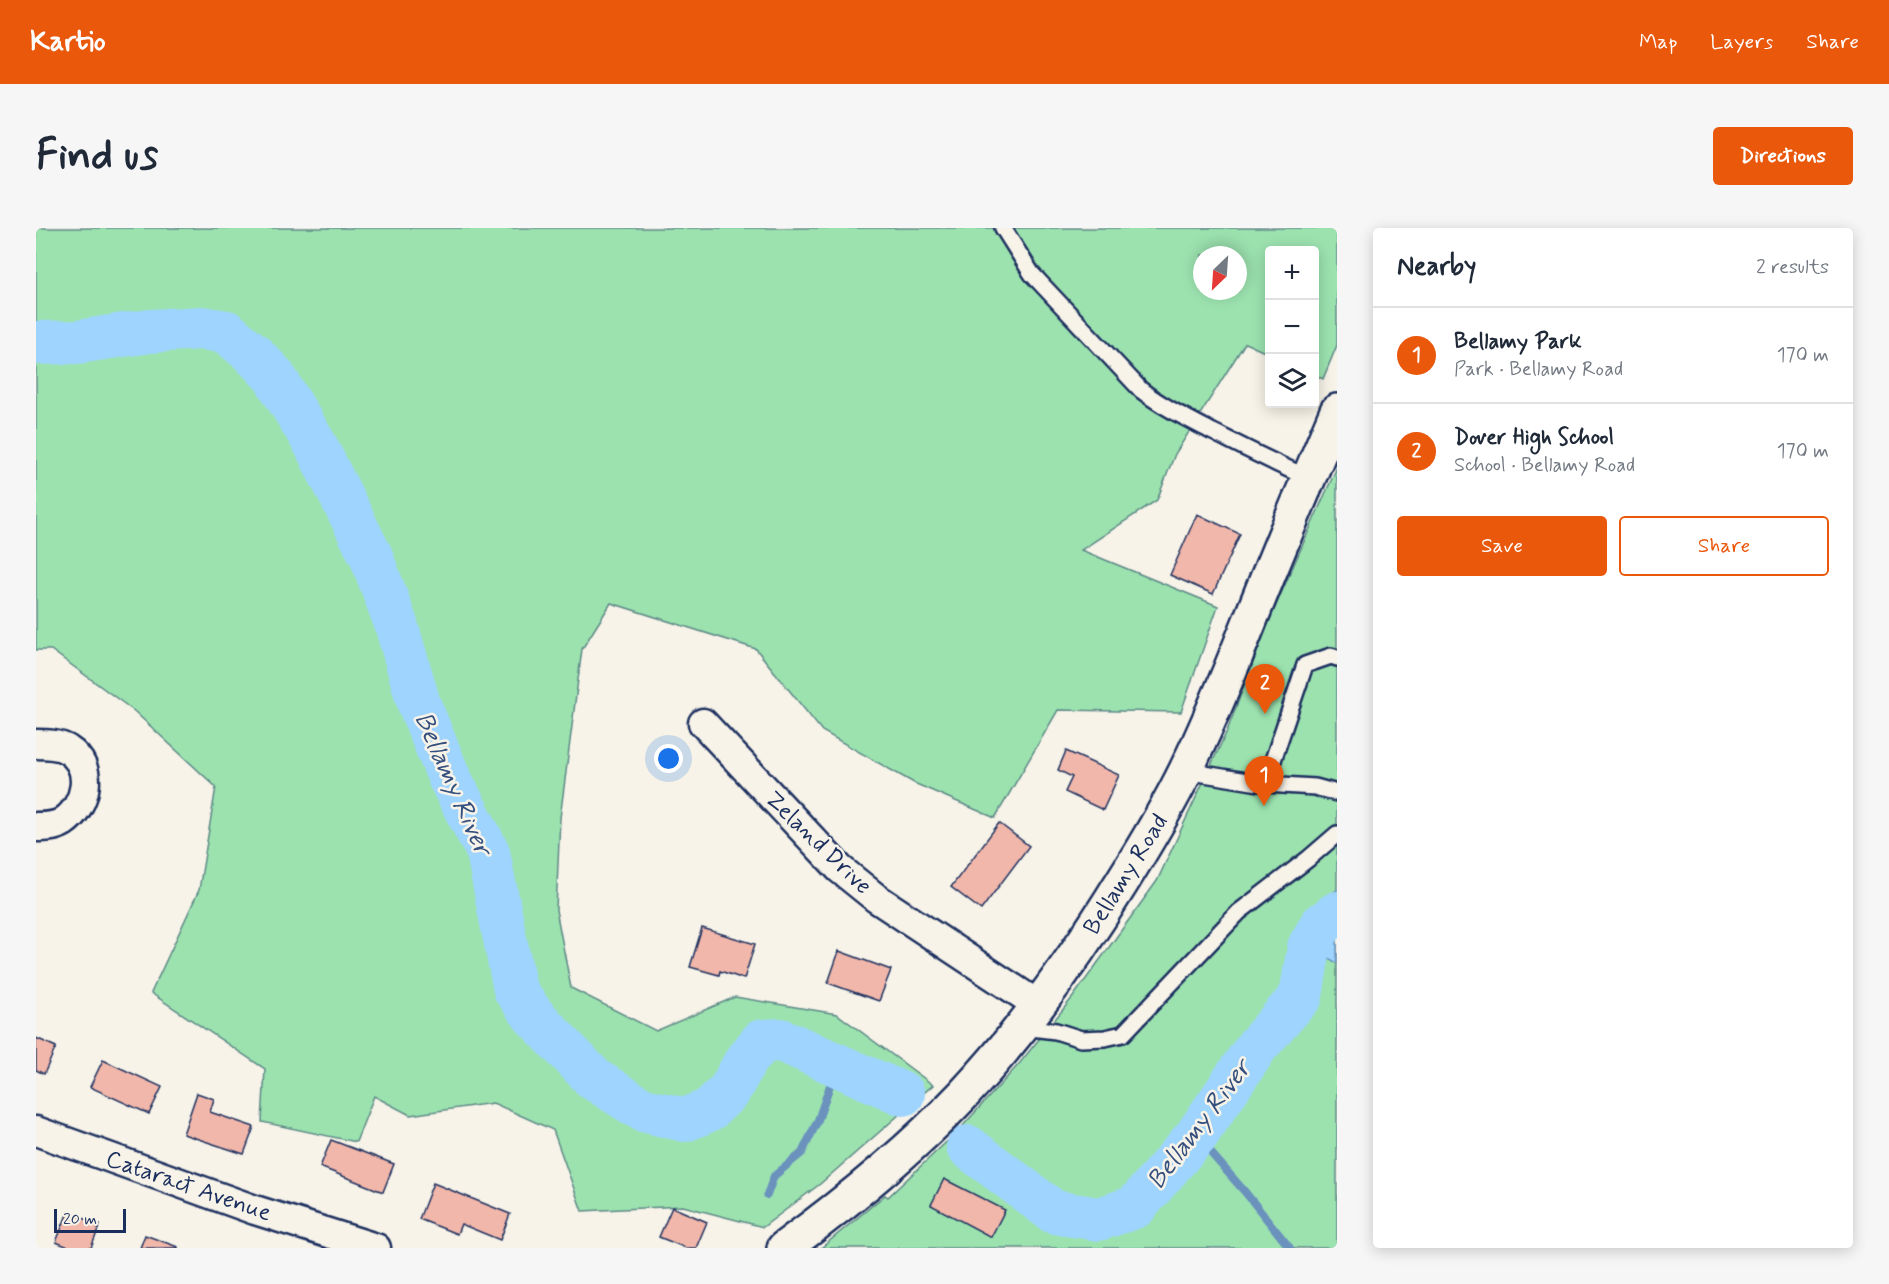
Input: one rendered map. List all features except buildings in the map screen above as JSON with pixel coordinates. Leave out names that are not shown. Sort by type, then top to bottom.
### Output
[{"type":"street","name":"Bellamy Road","points":[[784,1248],[845,1203],[962,1096],[997,1058],[1103,913],[1162,816],[1186,771],[1222,691],[1337,411]]},
{"type":"street","name":"Zeland Drive","points":[[703,723],[840,869],[1029,1016]]},
{"type":"street","points":[[36,744],[51,744],[68,750],[84,771],[86,784],[82,800],[63,823],[50,827],[36,827]]},
{"type":"street","name":"Cataract Avenue","points":[[36,1131],[255,1210],[376,1248]]},
{"type":"lane","points":[[1003,228],[1032,274],[1155,402],[1280,466],[1309,478]]},
{"type":"lane","points":[[1265,784],[1305,665],[1331,656],[1337,658]]},
{"type":"lane","points":[[1186,771],[1265,784],[1314,787],[1337,793]]},
{"type":"lane","points":[[1029,1016],[1056,1031],[1081,1039],[1105,1038],[1123,1034],[1239,912],[1337,834]]},
{"type":"green space","points":[[36,228],[1337,228],[1337,345],[1323,379],[1319,377],[1319,246],[1265,246],[1265,352],[1245,343],[1175,454],[1157,500],[1081,550],[1218,606],[1181,712],[1058,710],[995,818],[914,783],[822,731],[756,649],[611,603],[582,649],[560,818],[556,910],[571,988],[656,1031],[735,997],[837,1014],[933,1085],[820,1184],[763,1227],[683,1206],[582,1211],[553,1130],[493,1103],[410,1115],[374,1096],[356,1142],[262,1122],[265,1069],[151,993],[199,890],[216,787],[134,711],[51,650],[36,650]]},
{"type":"green space","points":[[1337,467],[1337,1248],[821,1248],[885,1195],[888,1197],[959,1130],[1019,1064],[1073,997],[1157,881],[1227,731],[1269,621]]},
{"type":"water","points":[[1337,890],[1337,963],[1309,947],[1309,909]]},
{"type":"waterway","name":"Bellamy River","points":[[36,343],[77,342],[150,331],[202,328],[227,332],[274,376],[315,444],[371,556],[396,624],[419,704],[449,777],[488,852],[515,990],[533,1015],[594,1079],[643,1110],[685,1120],[709,1110],[729,1091],[746,1060],[762,1041],[781,1040],[903,1094]]},
{"type":"waterway","name":"Bellamy River","points":[[968,1147],[1054,1212],[1099,1219],[1135,1207],[1196,1136],[1257,1046],[1301,996],[1309,947],[1321,925],[1337,913]]},
{"type":"waterway","points":[[767,1195],[774,1176],[802,1153],[818,1120],[837,1065]]},
{"type":"waterway","points":[[1196,1136],[1290,1248]]},
{"type":"place","name":"Dover High School","points":[[1265,714]]},
{"type":"place","name":"Bellamy Park","points":[[1264,806]]}]
